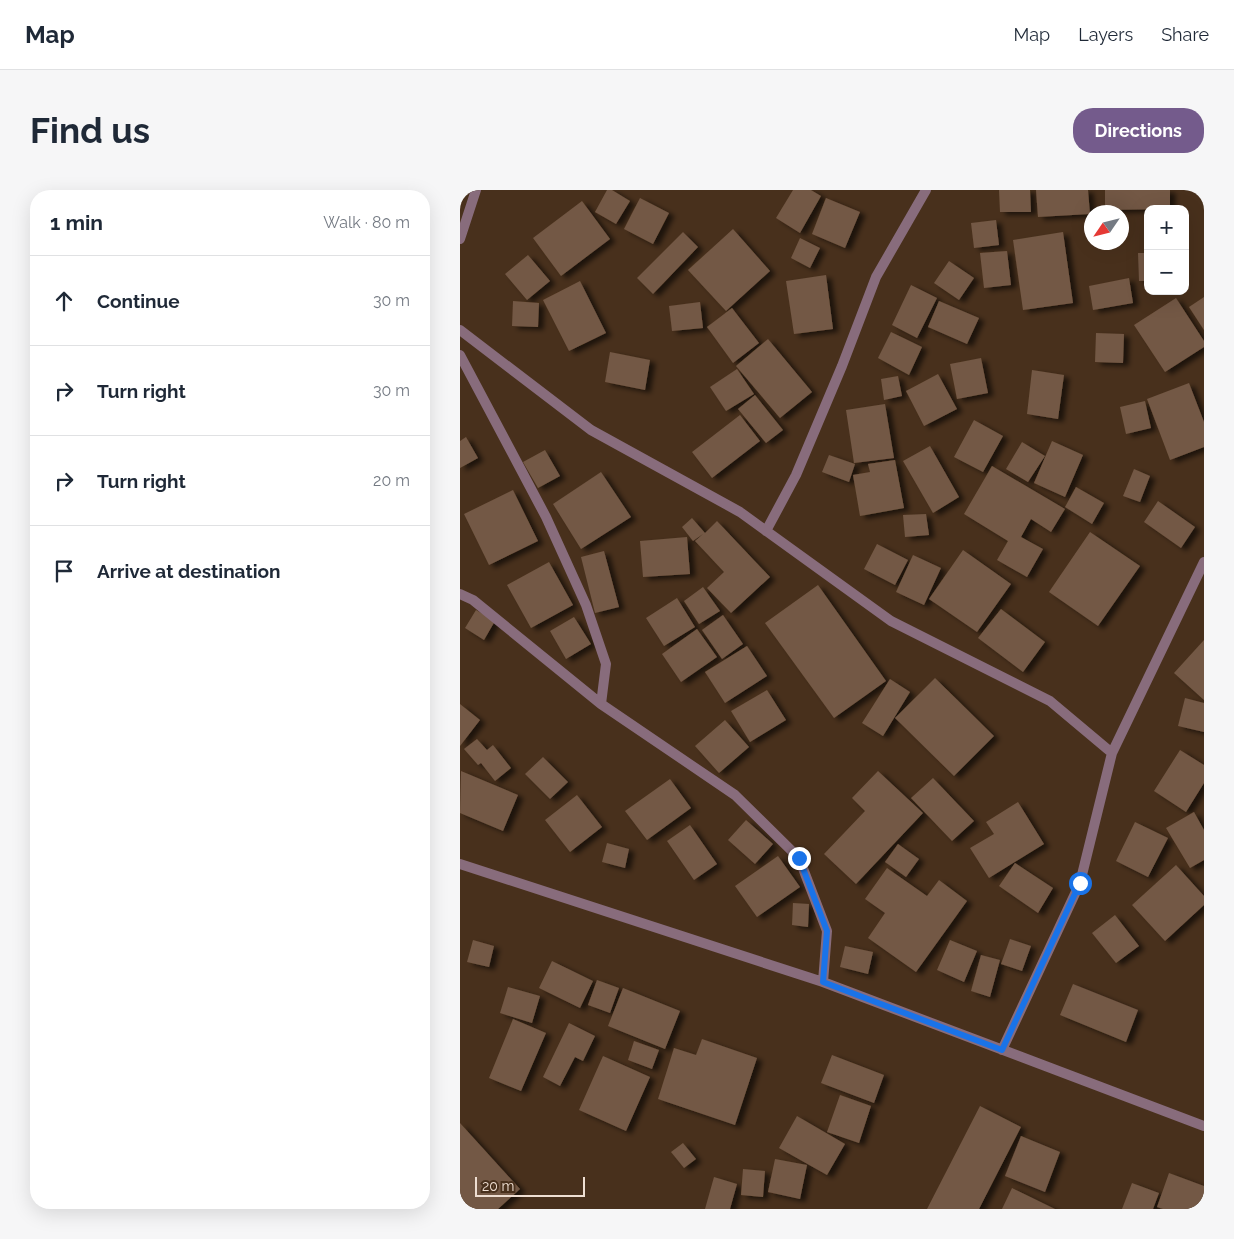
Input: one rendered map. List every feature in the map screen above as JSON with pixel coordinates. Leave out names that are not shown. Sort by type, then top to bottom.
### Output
[{"type":"street","points":[[460,239],[476,190]]},
{"type":"street","points":[[766,531],[796,475],[842,366],[876,277],[926,190]]},
{"type":"street","points":[[460,330],[591,430],[740,512],[891,620],[1050,701],[1112,753]]},
{"type":"street","points":[[460,355],[546,517],[586,606],[606,664],[601,704]]},
{"type":"street","points":[[1002,1050],[1080,883],[1112,753],[1204,562]]},
{"type":"street","points":[[460,594],[473,600],[601,704],[735,795],[799,858],[827,931],[823,982]]},
{"type":"street","points":[[460,864],[823,982],[1204,1126]]},
{"type":"building","points":[[607,190],[612,190],[630,201],[616,224],[595,212]]},
{"type":"building","points":[[793,190],[811,190],[821,196],[800,233],[776,218]]},
{"type":"building","points":[[999,190],[1030,190],[1031,212],[1000,212]]},
{"type":"building","points":[[1036,190],[1088,190],[1089,205],[1084,205],[1084,214],[1038,217]]},
{"type":"building","points":[[1105,190],[1170,190],[1170,205],[1144,205],[1144,209],[1129,210],[1129,205],[1105,205]]},
{"type":"building","points":[[640,198],[669,213],[653,244],[624,229]]},
{"type":"building","points":[[826,198],[860,212],[845,248],[812,234]]},
{"type":"building","points":[[582,201],[610,239],[561,276],[533,238]]},
{"type":"building","points":[[996,220],[999,245],[974,248],[971,223]]},
{"type":"building","points":[[733,229],[770,271],[726,311],[688,270]]},
{"type":"building","points":[[683,232],[698,247],[653,294],[637,278]]},
{"type":"building","points":[[1063,232],[1073,303],[1023,310],[1013,240]]},
{"type":"building","points":[[800,238],[820,248],[810,268],[791,258]]},
{"type":"building","points":[[1007,251],[1011,285],[984,288],[980,253]]},
{"type":"building","points":[[1138,253],[1144,253],[1144,281],[1139,281]]},
{"type":"building","points":[[528,255],[550,281],[527,300],[505,274]]},
{"type":"building","points":[[949,261],[974,278],[959,300],[934,283]]},
{"type":"building","points":[[826,275],[833,329],[794,334],[786,281]]},
{"type":"building","points":[[1129,278],[1133,303],[1093,310],[1089,286]]},
{"type":"building","points":[[580,281],[606,333],[569,351],[543,300]]},
{"type":"building","points":[[911,285],[937,298],[917,338],[892,325]]},
{"type":"building","points":[[1204,297],[1204,330],[1189,307]]},
{"type":"building","points":[[1176,298],[1204,341],[1204,347],[1165,372],[1134,325]]},
{"type":"building","points":[[513,301],[539,303],[538,327],[512,326]]},
{"type":"building","points":[[939,301],[979,318],[967,344],[928,327]]},
{"type":"building","points":[[700,302],[703,328],[672,331],[669,306]]},
{"type":"building","points":[[732,308],[759,343],[733,363],[707,327]]},
{"type":"building","points":[[891,332],[922,347],[909,375],[878,358]]},
{"type":"building","points":[[1096,333],[1124,334],[1123,363],[1095,362]]},
{"type":"building","points":[[768,339],[812,392],[780,418],[736,366]]},
{"type":"building","points":[[610,352],[650,360],[645,390],[605,382]]},
{"type":"building","points":[[981,358],[988,393],[957,399],[950,364]]},
{"type":"building","points":[[737,369],[754,394],[726,411],[710,387]]},
{"type":"building","points":[[1032,370],[1064,375],[1058,419],[1027,414]]},
{"type":"building","points":[[938,374],[957,409],[924,426],[906,391]]},
{"type":"building","points":[[898,376],[902,396],[884,400],[881,379]]},
{"type":"building","points":[[1189,383],[1204,422],[1204,447],[1170,460],[1147,399]]},
{"type":"building","points":[[755,395],[783,430],[766,443],[738,409]]},
{"type":"building","points":[[1145,401],[1151,428],[1126,434],[1120,407]]},
{"type":"building","points":[[885,404],[894,458],[854,463],[846,410]]},
{"type":"building","points":[[740,415],[760,441],[712,478],[692,452]]},
{"type":"building","points":[[974,420],[1003,436],[983,472],[954,457]]},
{"type":"building","points":[[466,437],[478,458],[460,468],[460,441]]},
{"type":"building","points":[[1052,441],[1083,455],[1065,497],[1034,483]]},
{"type":"building","points":[[1022,442],[1045,456],[1028,482],[1006,469]]},
{"type":"building","points":[[930,446],[959,497],[933,513],[903,461]]},
{"type":"building","points":[[545,450],[560,476],[538,488],[523,462]]},
{"type":"building","points":[[829,455],[855,464],[849,482],[822,472]]},
{"type":"building","points":[[895,460],[904,508],[860,516],[853,475],[870,472],[868,464]]},
{"type":"building","points":[[992,466],[1065,509],[1051,532],[1031,519],[1021,537],[1043,549],[1027,577],[997,560],[1008,541],[964,514]]},
{"type":"building","points":[[1134,469],[1150,476],[1140,502],[1123,496]]},
{"type":"building","points":[[601,472],[631,517],[581,549],[553,504]]},
{"type":"building","points":[[1076,487],[1104,503],[1092,524],[1065,507]]},
{"type":"building","points":[[513,490],[538,541],[489,565],[464,514]]},
{"type":"building","points":[[1158,501],[1195,527],[1181,548],[1144,522]]},
{"type":"building","points":[[926,514],[929,535],[905,537],[903,515]]},
{"type":"building","points":[[692,518],[705,533],[717,521],[770,577],[731,613],[707,588],[724,572],[695,541],[703,534],[693,541],[682,527]]},
{"type":"building","points":[[1090,532],[1140,566],[1098,626],[1049,592]]},
{"type":"building","points":[[687,537],[690,574],[643,577],[640,541]]},
{"type":"building","points":[[877,544],[908,560],[895,585],[864,569]]},
{"type":"building","points":[[963,550],[1011,584],[977,632],[929,599]]},
{"type":"building","points":[[604,551],[619,607],[595,613],[581,557]]},
{"type":"building","points":[[913,555],[941,568],[924,605],[896,592]]},
{"type":"building","points":[[549,562],[573,605],[531,628],[507,585]]},
{"type":"building","points":[[818,585],[886,681],[834,718],[765,623]]},
{"type":"building","points":[[703,587],[720,611],[699,624],[684,601]]},
{"type":"building","points":[[677,598],[695,627],[664,646],[646,618]]},
{"type":"building","points":[[1001,609],[1045,642],[1023,672],[978,638]]},
{"type":"building","points":[[476,610],[495,621],[484,640],[465,628]]},
{"type":"building","points":[[723,615],[743,644],[722,659],[702,630]]},
{"type":"building","points":[[574,617],[591,644],[566,659],[550,631]]},
{"type":"building","points":[[697,629],[717,657],[681,682],[662,654]]},
{"type":"building","points":[[1204,640],[1204,700],[1174,673]]},
{"type":"building","points":[[747,646],[767,676],[725,703],[705,672]]},
{"type":"building","points":[[935,678],[994,736],[954,776],[895,718]]},
{"type":"building","points":[[890,679],[910,692],[883,736],[862,723]]},
{"type":"building","points":[[767,690],[786,720],[750,742],[731,711]]},
{"type":"building","points":[[1185,698],[1204,703],[1204,732],[1178,726]]},
{"type":"building","points":[[460,704],[480,720],[460,746]]},
{"type":"building","points":[[725,720],[749,747],[719,773],[695,746]]},
{"type":"building","points":[[477,739],[487,750],[493,745],[511,768],[495,781],[481,763],[478,765],[464,749]]},
{"type":"building","points":[[1180,750],[1204,765],[1204,783],[1186,812],[1154,791]]},
{"type":"building","points":[[543,757],[568,782],[550,799],[525,774]]},
{"type":"building","points":[[461,771],[518,795],[503,831],[460,813]]},
{"type":"building","points":[[878,771],[923,813],[856,884],[824,854],[865,811],[852,798]]},
{"type":"building","points":[[933,778],[974,821],[952,841],[911,798]]},
{"type":"building","points":[[670,779],[691,808],[647,840],[625,811]]},
{"type":"building","points":[[577,795],[602,827],[570,852],[545,820]]},
{"type":"building","points":[[1018,802],[1044,844],[989,878],[970,848],[994,834],[986,822]]},
{"type":"building","points":[[1194,812],[1204,830],[1204,860],[1190,868],[1166,828]]},
{"type":"building","points":[[746,820],[773,844],[755,864],[728,840]]},
{"type":"building","points":[[1135,822],[1168,838],[1148,877],[1116,861]]},
{"type":"building","points":[[690,825],[717,864],[694,880],[667,841]]},
{"type":"building","points":[[607,843],[629,849],[625,868],[602,862]]},
{"type":"building","points":[[898,844],[919,859],[906,877],[885,862]]},
{"type":"building","points":[[778,856],[800,887],[757,917],[735,886]]},
{"type":"building","points":[[1015,863],[1053,888],[1038,913],[999,886]]},
{"type":"building","points":[[1176,865],[1204,896],[1204,905],[1165,941],[1132,905]]},
{"type":"building","points":[[887,868],[927,896],[939,880],[967,901],[916,972],[868,938],[885,913],[865,899]]},
{"type":"building","points":[[793,903],[809,904],[808,927],[792,925]]},
{"type":"building","points":[[1115,915],[1139,946],[1116,963],[1092,933]]},
{"type":"building","points":[[1010,939],[1031,946],[1022,971],[1001,964]]},
{"type":"building","points":[[473,940],[494,946],[489,967],[467,962]]},
{"type":"building","points":[[950,940],[977,951],[964,982],[937,970]]},
{"type":"building","points":[[845,946],[873,952],[868,974],[840,967]]},
{"type":"building","points":[[981,955],[1000,960],[990,997],[971,991]]},
{"type":"building","points":[[552,961],[593,981],[580,1008],[539,988]]},
{"type":"building","points":[[597,980],[619,988],[610,1013],[588,1005]]},
{"type":"building","points":[[1073,984],[1138,1010],[1126,1042],[1060,1015]]},
{"type":"building","points":[[508,987],[540,996],[532,1023],[500,1013]]},
{"type":"building","points":[[623,988],[680,1011],[665,1049],[608,1026]]},
{"type":"building","points":[[513,1019],[546,1033],[521,1091],[489,1078]]},
{"type":"building","points":[[569,1023],[595,1036],[583,1061],[575,1057],[560,1086],[543,1077]]},
{"type":"building","points":[[702,1039],[757,1058],[735,1125],[658,1099],[674,1048],[696,1055]]},
{"type":"building","points":[[634,1041],[659,1050],[652,1069],[628,1060]]},
{"type":"building","points":[[832,1055],[884,1075],[874,1103],[821,1083]]},
{"type":"building","points":[[603,1056],[650,1077],[626,1131],[579,1110]]},
{"type":"building","points":[[840,1095],[871,1106],[859,1143],[827,1132]]},
{"type":"building","points":[[980,1106],[1021,1127],[979,1209],[927,1209]]},
{"type":"building","points":[[797,1116],[845,1144],[827,1175],[779,1148]]},
{"type":"building","points":[[460,1123],[520,1189],[498,1209],[467,1209],[460,1201]]},
{"type":"building","points":[[1021,1136],[1060,1152],[1045,1192],[1005,1176]]},
{"type":"building","points":[[683,1143],[696,1159],[684,1168],[671,1152]]},
{"type":"building","points":[[775,1159],[807,1165],[800,1199],[768,1192]]},
{"type":"building","points":[[743,1169],[765,1171],[763,1197],[741,1195]]},
{"type":"building","points":[[1169,1173],[1204,1186],[1204,1209],[1163,1209],[1157,1207]]},
{"type":"building","points":[[714,1177],[737,1184],[730,1209],[705,1209]]},
{"type":"building","points":[[1132,1183],[1159,1193],[1153,1209],[1122,1209]]},
{"type":"building","points":[[1012,1188],[1055,1209],[1002,1209]]},
{"type":"route","points":[[799,858],[827,931],[823,982],[1002,1050],[1080,883]]}]
